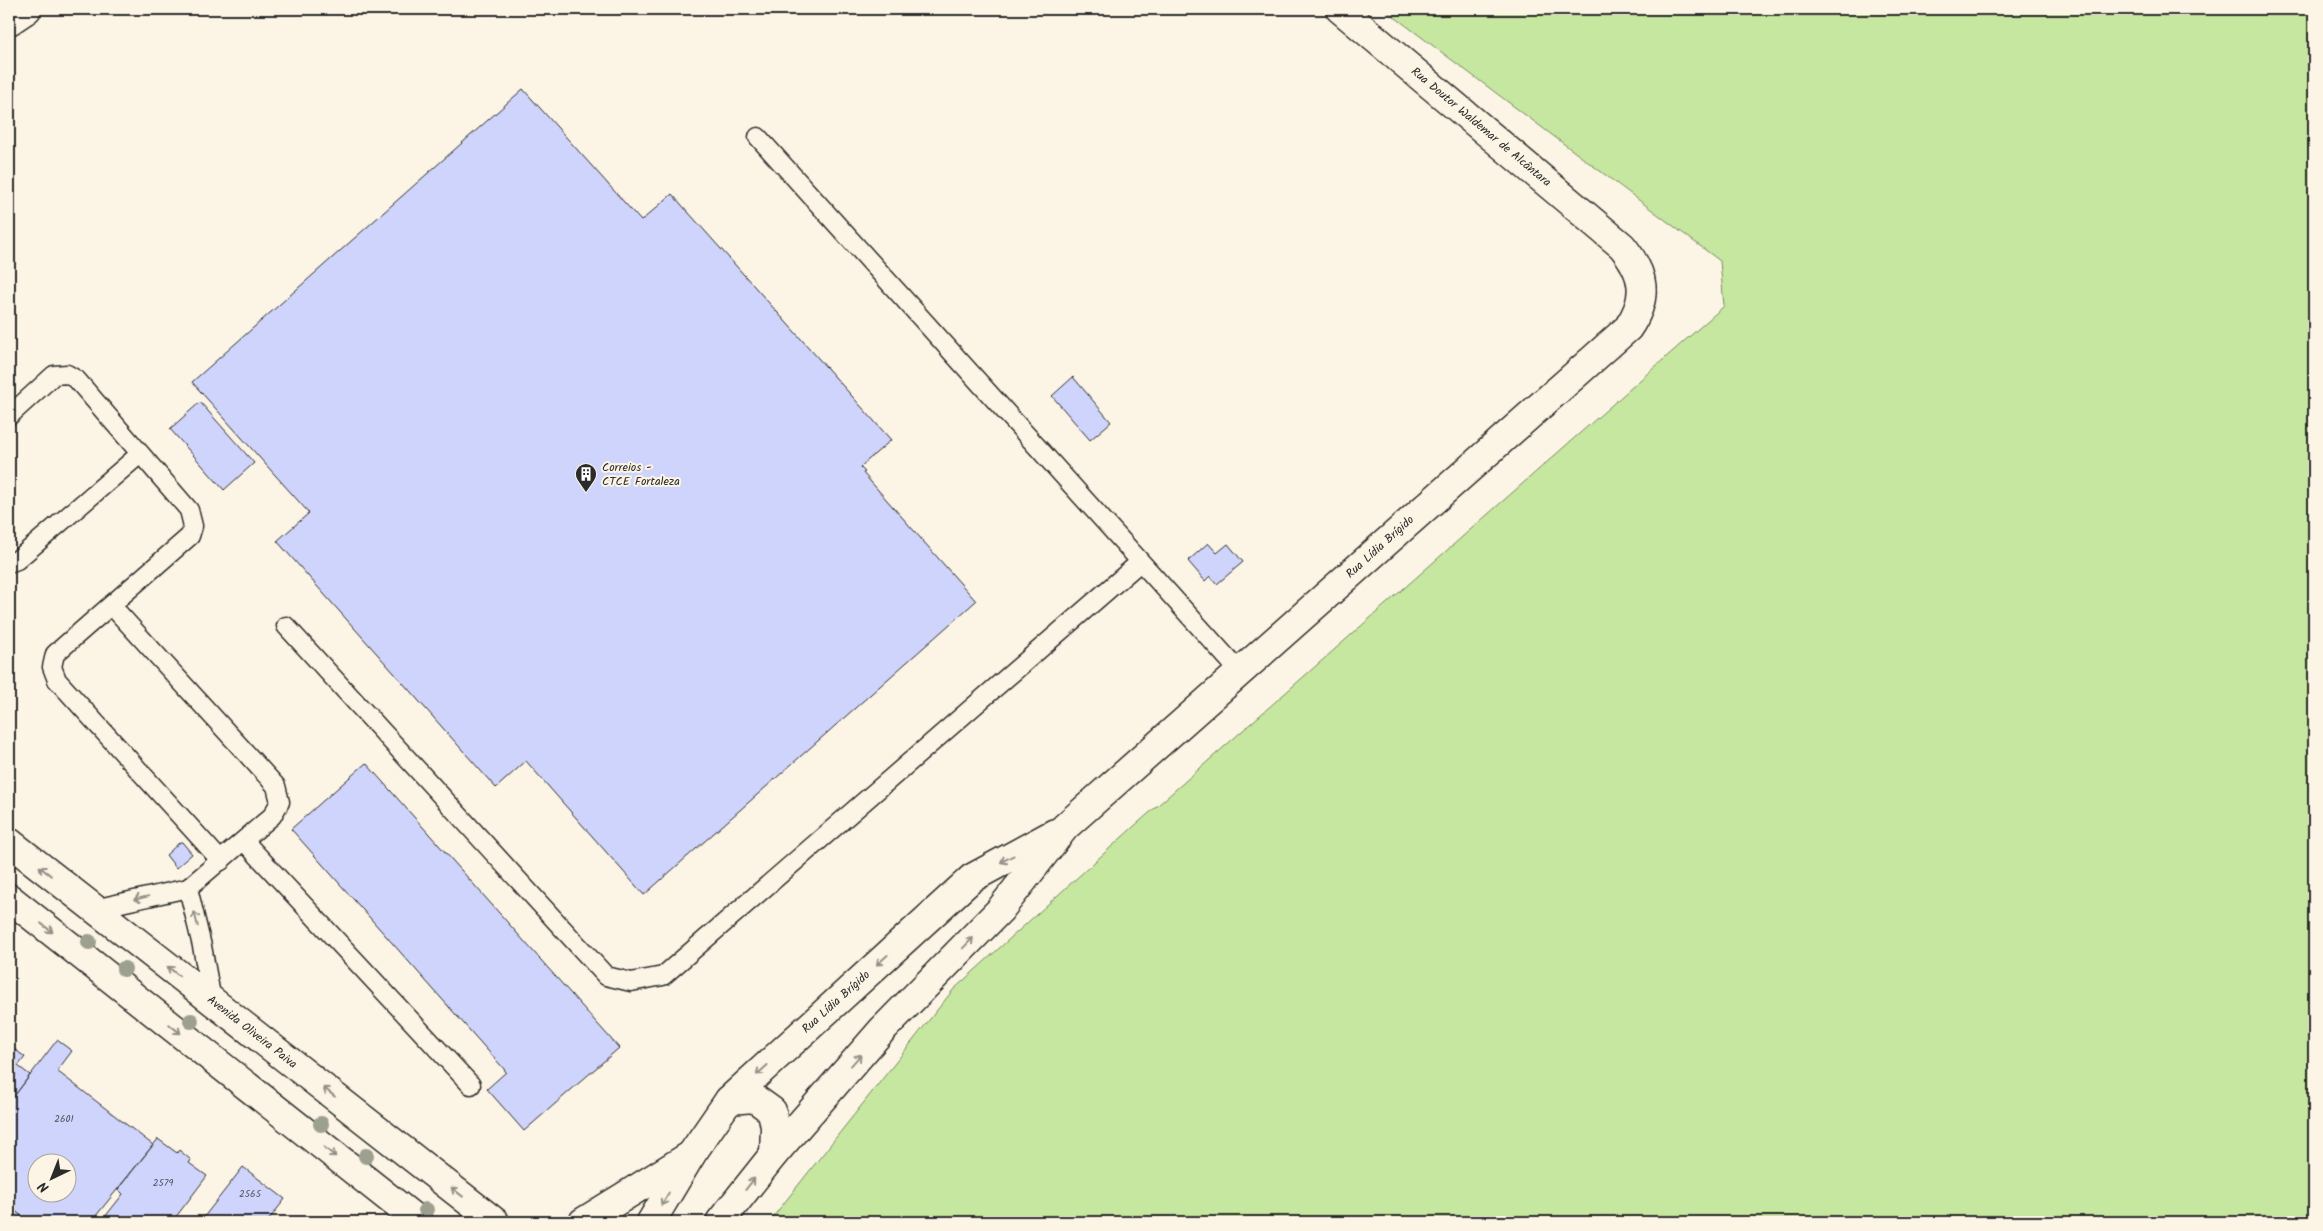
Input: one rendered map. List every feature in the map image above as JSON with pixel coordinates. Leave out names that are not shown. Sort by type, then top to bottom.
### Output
[{"type":"street","points":[[9,21],[27,9]]},
{"type":"street","name":"Rua Doutor Waldemar de Alcântara","points":[[1340,9],[1622,246]]},
{"type":"street","name":"Rua Lídia Brígido","points":[[720,1222],[774,1154],[883,1029],[1000,910],[1066,827],[1628,328],[1638,310],[1642,289],[1639,272],[1633,260],[1622,246]]},
{"type":"street","name":"Rua Lídia Brígido","points":[[651,1222],[691,1155],[729,1100],[972,878],[1066,827]]},
{"type":"street","name":"Avenida Oliveira Paiva","points":[[9,842],[495,1222]]},
{"type":"street","points":[[9,898],[419,1222]]},
{"type":"street","points":[[729,1100],[754,1098],[772,1111],[775,1127],[774,1154]]},
{"type":"street","points":[[583,1222],[691,1155]]},
{"type":"lane","points":[[758,137],[1240,672]]},
{"type":"lane","points":[[9,416],[54,375],[67,374],[77,380],[190,510],[193,526],[190,536],[55,654],[52,667],[57,680],[221,861]]},
{"type":"lane","points":[[9,563],[17,560],[140,454]]},
{"type":"lane","points":[[286,626],[606,976],[631,982],[663,976],[1140,562]]},
{"type":"lane","points":[[94,909],[188,888],[272,816],[280,802],[276,786],[112,606]]},
{"type":"lane","points":[[244,841],[471,1085]]},
{"type":"lane","points":[[188,888],[202,946],[212,1001]]},
{"type":"green space","points":[[1384,9],[2314,9],[2314,1222],[769,1222],[953,990],[1131,829],[1724,306],[1720,261]]},
{"type":"building","name":"Correios - CTCE Fortaleza","points":[[523,89],[641,221],[672,194],[891,440],[860,467],[865,472],[863,473],[976,601],[644,895],[526,761],[496,788],[277,541],[309,513],[192,382]]},
{"type":"building","points":[[1073,377],[1111,422],[1090,440],[1052,396]]},
{"type":"building","points":[[200,402],[254,463],[224,490],[170,429]]},
{"type":"building","points":[[1208,543],[1217,553],[1228,544],[1243,562],[1217,584],[1210,576],[1205,581],[1188,561]]},
{"type":"building","points":[[366,763],[619,1048],[524,1131],[487,1089],[506,1072],[504,1069],[291,829]]},
{"type":"building","points":[[180,842],[192,854],[176,868],[166,855]]},
{"type":"building","points":[[57,1040],[72,1051],[57,1071],[153,1145],[91,1222],[29,1222],[9,1206],[9,1169],[14,1162],[9,1158],[9,1103]]},
{"type":"building","points":[[13,1048],[25,1057],[18,1066],[30,1075],[9,1103],[9,1054]]},
{"type":"building","points":[[158,1139],[177,1153],[179,1150],[191,1160],[189,1163],[207,1176],[172,1222],[101,1222],[123,1194],[118,1189]]},
{"type":"building","points":[[243,1167],[285,1199],[267,1222],[200,1222]]},
{"type":"building","points":[[9,1206],[29,1222],[9,1222]]},
{"type":"place","name":"Correios - CTCE Fortaleza","points":[[586,493]]}]
